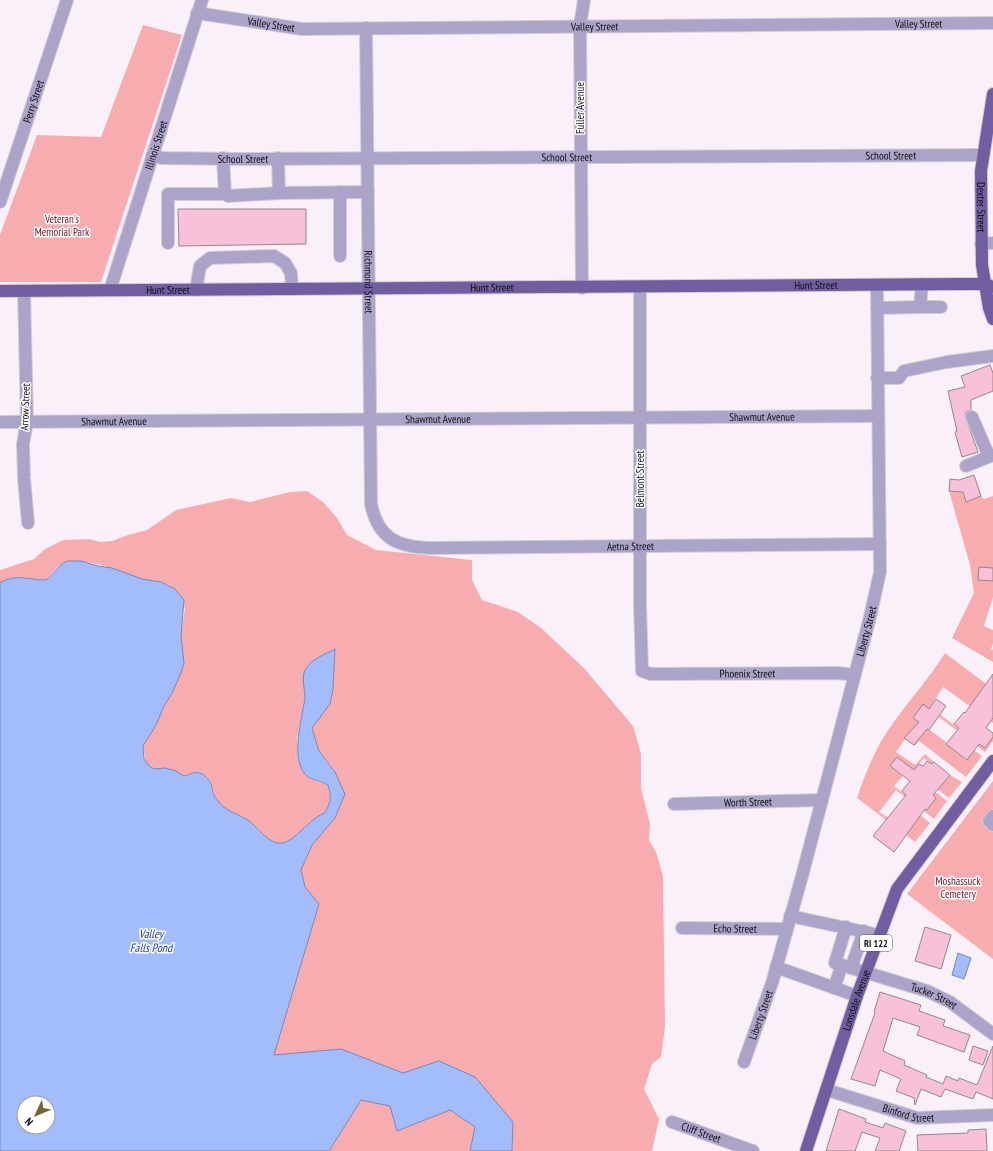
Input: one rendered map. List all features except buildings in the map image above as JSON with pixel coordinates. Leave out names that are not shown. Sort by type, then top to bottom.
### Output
[{"type":"main road","name":"Dexter Street","points":[[993,94],[983,155],[989,308],[993,319]]},
{"type":"main road","name":"Hunt Street","points":[[0,291],[582,288],[922,284],[989,286]]},
{"type":"main road","name":"Lonsdale Avenue","points":[[806,1151],[857,996],[879,934],[902,879],[993,760]]},
{"type":"street","name":"Perry Street","points":[[0,202],[67,0]]},
{"type":"street","name":"Illinois Street","points":[[110,290],[202,0]]},
{"type":"street","name":"Fuller Avenue","points":[[582,288],[580,26],[584,0]]},
{"type":"street","name":"Valley Street","points":[[197,13],[302,29],[858,22],[993,23]]},
{"type":"street","name":"Richmond Street","points":[[366,28],[371,504],[374,516],[386,533]]},
{"type":"street","name":"School Street","points":[[152,156],[163,158],[278,158],[983,155]]},
{"type":"street","points":[[223,158],[225,194]]},
{"type":"street","points":[[278,158],[279,192]]},
{"type":"street","points":[[168,242],[168,194],[225,194],[228,196],[279,192],[368,192]]},
{"type":"street","points":[[340,192],[340,256]]},
{"type":"street","points":[[196,290],[200,266],[210,258],[274,256],[285,263],[291,273],[292,289]]},
{"type":"street","points":[[920,307],[922,284]]},
{"type":"street","name":"Liberty Street","points":[[744,1062],[776,967],[787,929],[870,618],[878,580],[880,544],[877,416],[877,285]]},
{"type":"street","name":"Belmont Street","points":[[640,287],[640,605],[642,671]]},
{"type":"street","name":"Arrow Street","points":[[24,291],[27,422],[23,451],[28,523]]},
{"type":"street","points":[[877,308],[941,307]]},
{"type":"street","points":[[877,378],[899,378],[904,371],[993,356]]},
{"type":"street","name":"Shawmut Avenue","points":[[0,422],[640,416],[877,416]]},
{"type":"street","points":[[966,466],[991,456],[972,417]]},
{"type":"street","name":"Aetna Street","points":[[386,533],[400,544],[410,547],[641,547],[880,544]]},
{"type":"street","name":"Phoenix Street","points":[[642,671],[651,674],[838,673],[854,676]]},
{"type":"street","name":"Worth Street","points":[[674,804],[822,800]]},
{"type":"street","points":[[993,816],[989,821],[993,825]]},
{"type":"street","points":[[790,916],[879,934]]},
{"type":"street","name":"Echo Street","points":[[682,928],[787,929]]},
{"type":"street","points":[[846,928],[834,963],[847,967]]},
{"type":"street","points":[[834,988],[847,967],[864,931]]},
{"type":"street","points":[[776,967],[857,996]]},
{"type":"street","name":"Tucker Street","points":[[847,967],[927,991],[950,1002],[993,1034]]},
{"type":"street","name":"Binford Street","points":[[827,1090],[917,1118],[993,1115]]},
{"type":"street","name":"Cliff Street","points":[[672,1122],[753,1151]]},
{"type":"green space","name":"Veteran's Memorial Park","points":[[143,25],[182,35],[101,282],[0,282],[0,235],[37,135],[101,137]]},
{"type":"green space","points":[[307,491],[323,502],[337,518],[347,535],[376,550],[472,560],[472,580],[482,600],[518,612],[541,628],[584,668],[633,726],[641,754],[641,788],[650,824],[649,840],[656,852],[663,876],[665,1027],[661,1057],[652,1064],[644,1089],[659,1119],[652,1151],[512,1151],[513,1122],[439,1061],[403,1073],[341,1049],[273,1055],[319,904],[305,887],[301,870],[312,845],[335,818],[335,771],[319,751],[312,728],[330,704],[304,673],[305,697],[297,739],[300,765],[310,779],[328,785],[330,800],[328,807],[323,814],[313,820],[297,835],[286,842],[276,843],[271,841],[250,822],[227,810],[215,797],[211,783],[202,774],[195,773],[184,776],[170,770],[155,769],[146,764],[143,746],[156,725],[164,706],[172,693],[184,663],[181,636],[185,608],[169,585],[141,579],[101,565],[80,562],[70,562],[59,566],[46,580],[17,577],[0,583],[0,570],[34,559],[45,549],[63,540],[89,539],[100,542],[112,541],[147,530],[176,510],[231,498],[250,502],[290,492]]},
{"type":"green space","points":[[949,491],[963,492],[967,501],[981,496],[984,499],[993,496],[993,597],[984,626],[993,630],[993,643],[991,649],[993,650],[993,662],[952,638],[974,593],[970,565]]},
{"type":"green space","points":[[945,653],[993,689],[993,723],[943,687],[930,707],[985,748],[993,737],[993,741],[985,752],[923,705],[913,718],[945,741],[946,744],[966,760],[974,750],[982,756],[966,777],[919,741],[915,746],[905,739],[896,752],[915,765],[925,754],[934,762],[932,764],[924,758],[916,768],[940,787],[950,775],[962,782],[949,798],[897,758],[890,766],[903,776],[894,786],[926,810],[936,798],[917,783],[919,779],[947,801],[934,819],[896,790],[879,812],[889,818],[912,808],[930,823],[915,842],[857,798],[864,778],[884,737]]},
{"type":"green space","name":"Moshassuck Cemetery","points":[[993,781],[993,959],[907,894]]},
{"type":"green space","points":[[361,1100],[391,1106],[397,1131],[450,1110],[475,1127],[470,1151],[329,1151]]},
{"type":"water","name":"Valley Falls Pond","points":[[67,561],[81,561],[112,568],[142,579],[161,582],[175,589],[184,600],[181,636],[184,663],[172,693],[164,706],[156,725],[143,746],[144,759],[150,767],[155,769],[165,768],[176,771],[184,776],[199,773],[207,777],[211,784],[213,794],[227,810],[250,822],[271,841],[276,843],[286,842],[297,835],[313,820],[323,814],[329,804],[330,793],[328,785],[306,776],[300,765],[298,756],[298,736],[305,698],[303,676],[306,668],[313,661],[335,649],[333,689],[330,704],[312,728],[319,751],[335,772],[345,794],[335,818],[312,845],[301,870],[305,887],[319,904],[274,1055],[341,1049],[403,1073],[439,1061],[475,1077],[513,1122],[512,1151],[470,1151],[475,1127],[450,1110],[397,1131],[390,1106],[361,1100],[329,1151],[0,1151],[0,583],[12,578],[46,580]]},
{"type":"water","points":[[958,953],[971,958],[964,979],[952,975]]}]
